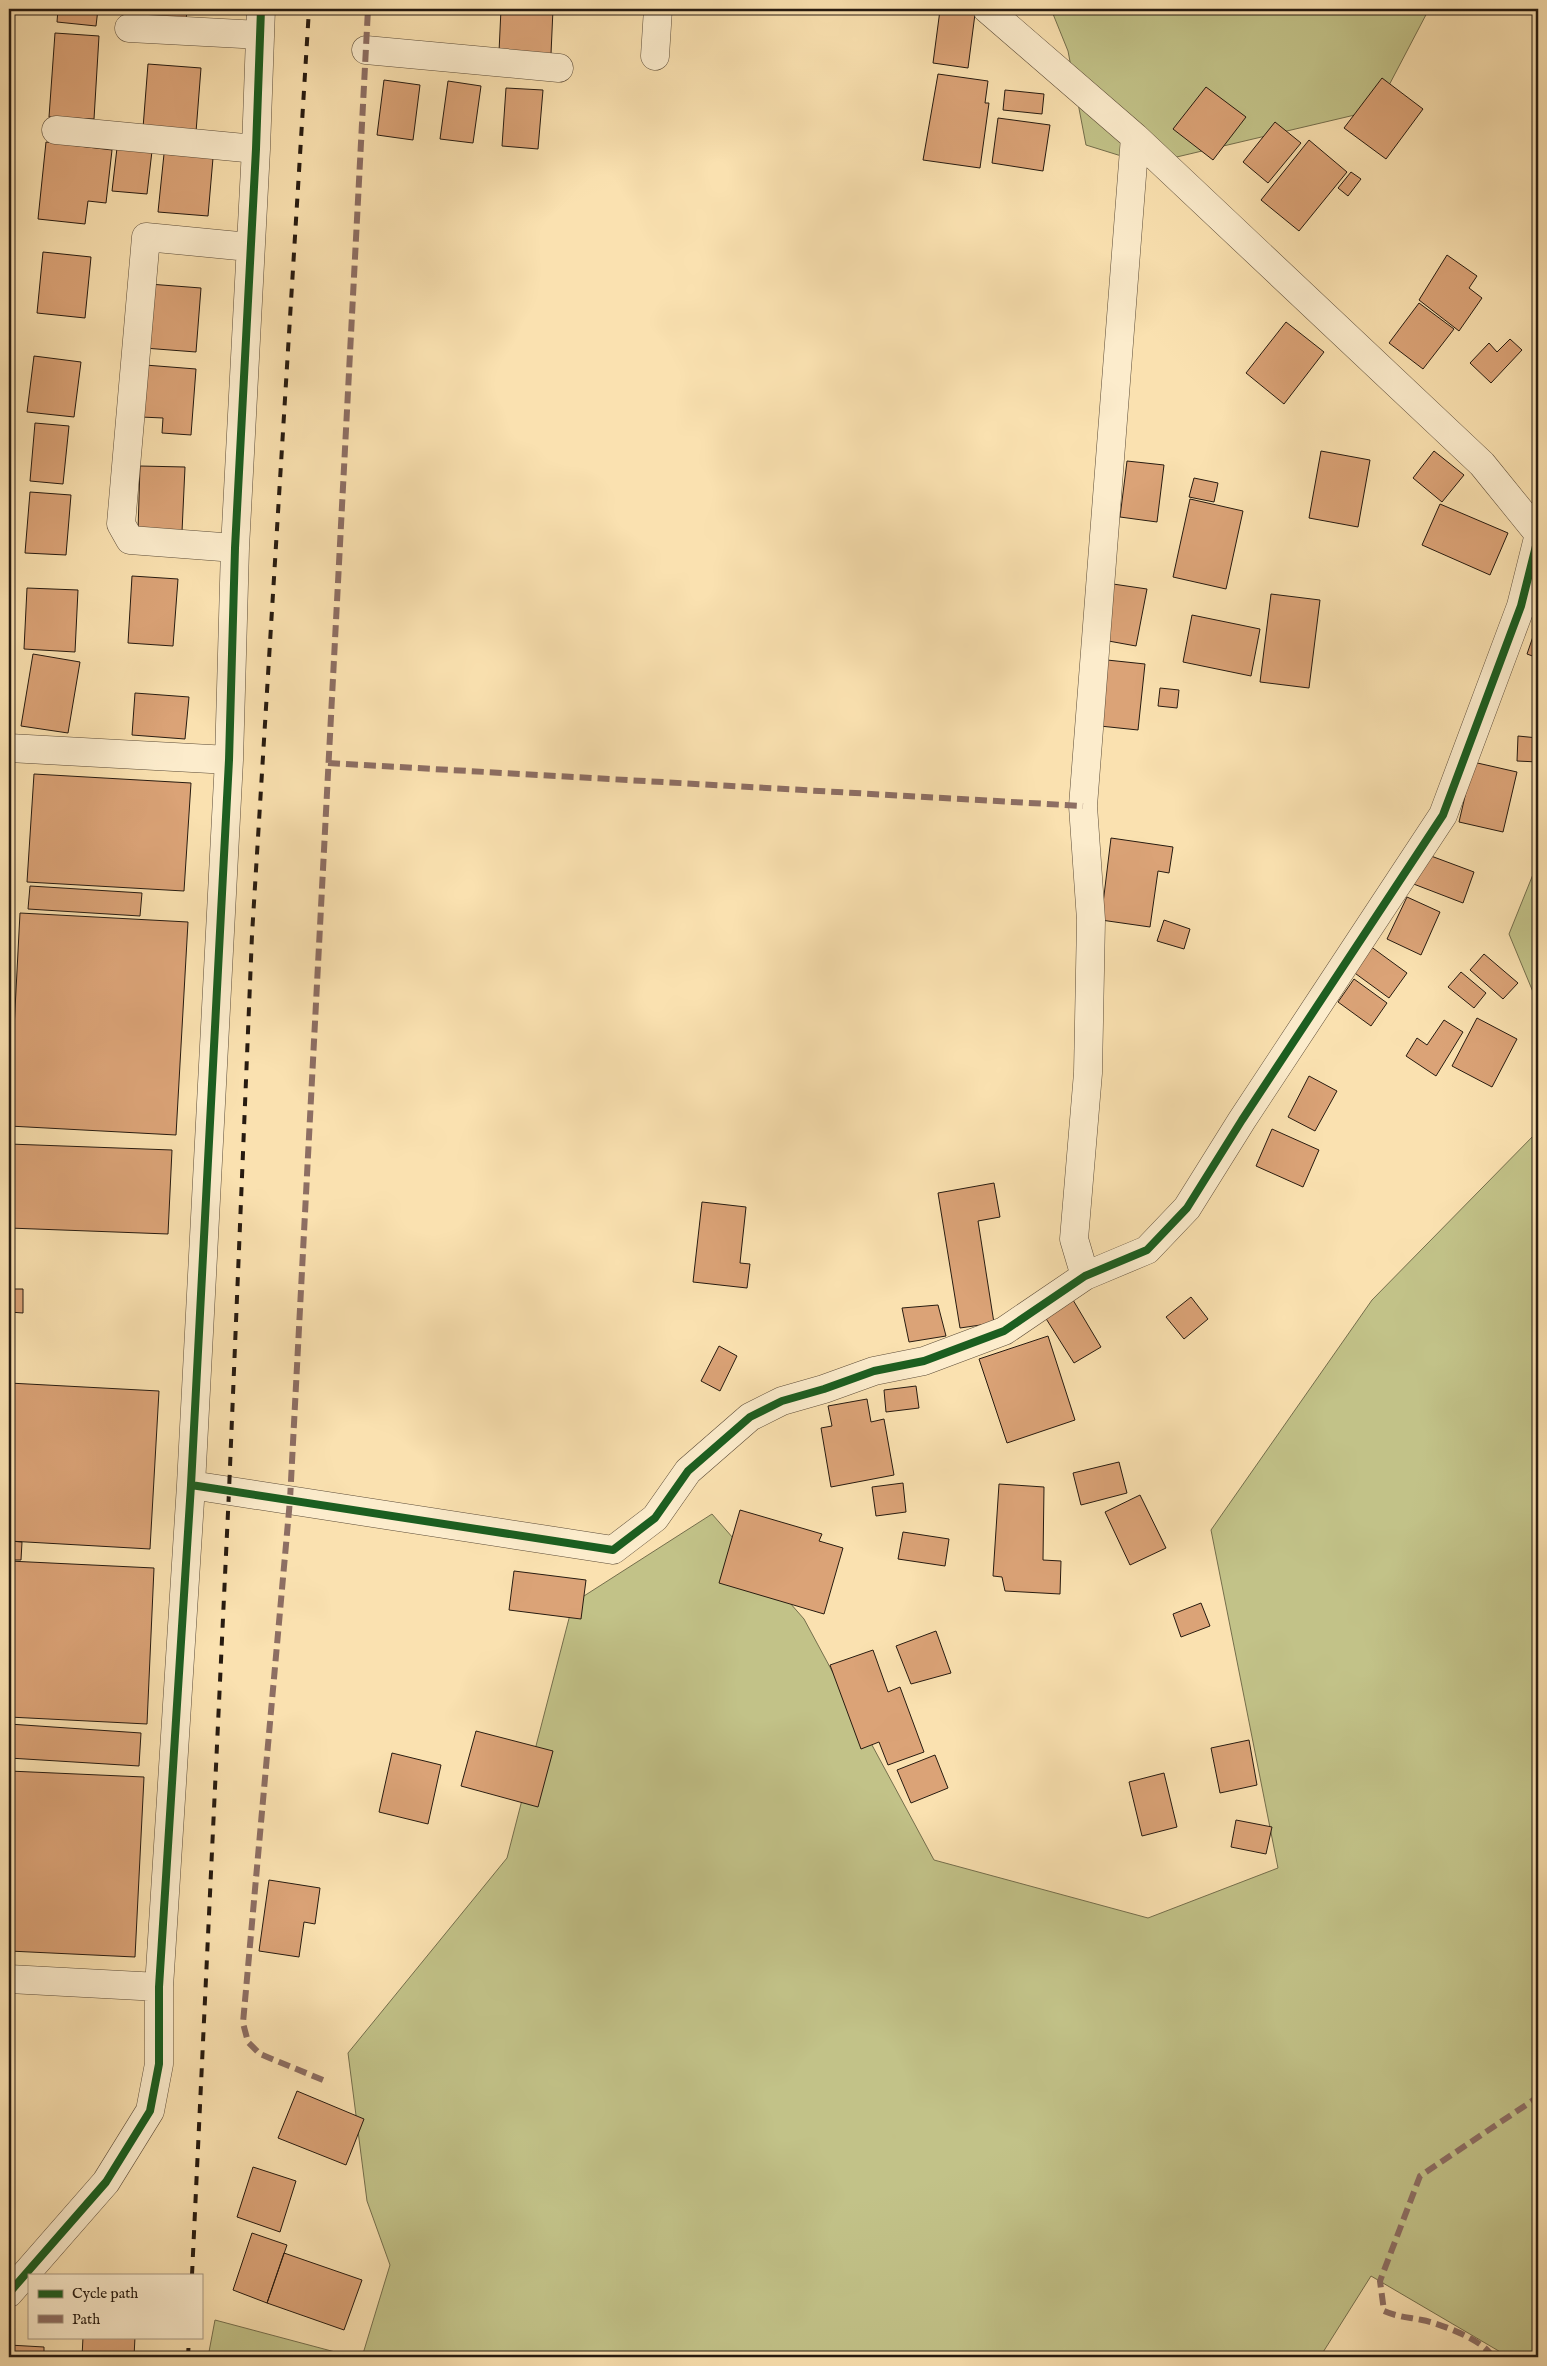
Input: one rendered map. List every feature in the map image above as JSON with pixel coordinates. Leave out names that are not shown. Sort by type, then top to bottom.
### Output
[{"type":"street","points":[[654,56],[658,9]]},
{"type":"street","points":[[987,9],[1135,137],[1482,464],[1538,533]]},
{"type":"street","points":[[9,2293],[106,2182],[150,2111],[159,2064],[159,1987],[191,1485],[229,760],[235,548],[249,247],[256,149],[260,22],[129,28]]},
{"type":"street","points":[[366,50],[559,68]]},
{"type":"street","points":[[56,130],[256,149]]},
{"type":"street","points":[[1085,1276],[1074,1239],[1088,1073],[1089,1035],[1091,920],[1083,806],[1135,137]]},
{"type":"street","points":[[235,548],[130,540],[121,524],[146,237],[249,247]]},
{"type":"street","points":[[191,1485],[613,1550],[654,1518],[688,1471],[750,1418],[782,1401],[824,1389],[874,1371],[924,1361],[1004,1331],[1085,1276],[1147,1250],[1187,1208],[1242,1120],[1372,926],[1442,815],[1521,606],[1538,538]]},
{"type":"street","points":[[9,748],[229,760]]},
{"type":"street","points":[[9,1979],[159,1987]]},
{"type":"green space","points":[[1051,9],[1429,9],[1376,110],[1147,164],[1086,145],[1068,51]]},
{"type":"green space","points":[[1538,862],[1538,1004],[1509,934]]},
{"type":"green space","points":[[1538,1131],[1538,2357],[1509,2357],[1371,2276],[1320,2357],[362,2357],[390,2265],[367,2201],[348,2053],[507,1858],[573,1603],[712,1514],[804,1619],[934,1860],[1148,1918],[1278,1868],[1211,1530],[1372,1300]]},
{"type":"green space","points":[[215,2320],[354,2357],[208,2357]]},
{"type":"building","points":[[58,9],[98,9],[96,26],[57,22]]},
{"type":"building","points":[[138,9],[187,9],[186,22],[137,19]]},
{"type":"building","points":[[373,9],[421,9],[421,13],[373,11]]},
{"type":"building","points":[[501,9],[553,9],[551,54],[499,52]]},
{"type":"building","points":[[940,10],[975,14],[968,68],[933,63]]},
{"type":"building","points":[[55,33],[99,36],[94,119],[49,117]]},
{"type":"building","points":[[148,64],[201,68],[196,132],[143,128]]},
{"type":"building","points":[[938,74],[988,81],[985,103],[989,103],[980,168],[923,160]]},
{"type":"building","points":[[1382,78],[1423,109],[1386,159],[1344,128]]},
{"type":"building","points":[[384,80],[420,85],[413,140],[377,135]]},
{"type":"building","points":[[448,81],[481,86],[473,143],[440,139]]},
{"type":"building","points":[[1206,87],[1246,117],[1213,160],[1173,129]]},
{"type":"building","points":[[506,88],[543,90],[538,149],[502,146]]},
{"type":"building","points":[[1005,90],[1044,94],[1042,114],[1003,110]]},
{"type":"building","points":[[998,118],[1050,125],[1043,171],[992,163]]},
{"type":"building","points":[[1275,122],[1301,143],[1268,183],[1243,162]]},
{"type":"building","points":[[1309,140],[1347,172],[1299,231],[1261,200]]},
{"type":"building","points":[[46,142],[112,150],[106,203],[88,201],[85,224],[38,219]]},
{"type":"building","points":[[117,148],[152,151],[147,194],[112,191]]},
{"type":"building","points":[[164,154],[213,158],[208,216],[158,212]]},
{"type":"building","points":[[1351,172],[1361,179],[1348,196],[1338,188]]},
{"type":"building","points":[[43,252],[91,257],[85,318],[37,313]]},
{"type":"building","points":[[1447,255],[1477,276],[1469,288],[1482,298],[1459,331],[1419,300]]},
{"type":"building","points":[[149,284],[201,288],[196,352],[144,348]]},
{"type":"building","points":[[1419,303],[1454,329],[1423,369],[1389,343]]},
{"type":"building","points":[[1286,322],[1324,352],[1284,404],[1246,373]]},
{"type":"building","points":[[1510,339],[1522,350],[1491,383],[1470,363],[1489,343],[1497,352]]},
{"type":"building","points":[[34,356],[81,362],[74,417],[27,412]]},
{"type":"building","points":[[145,365],[196,369],[191,435],[162,433],[163,418],[141,417]]},
{"type":"building","points":[[35,423],[69,426],[63,484],[30,481]]},
{"type":"building","points":[[1321,451],[1370,460],[1358,527],[1309,518]]},
{"type":"building","points":[[1434,451],[1464,475],[1442,502],[1413,478]]},
{"type":"building","points":[[1127,461],[1164,465],[1157,522],[1120,517]]},
{"type":"building","points":[[140,466],[185,467],[182,532],[138,531]]},
{"type":"building","points":[[1194,478],[1218,483],[1214,502],[1189,497]]},
{"type":"building","points":[[30,492],[71,495],[66,555],[25,553]]},
{"type":"building","points":[[1190,499],[1243,511],[1226,589],[1173,577]]},
{"type":"building","points":[[1440,504],[1508,533],[1490,575],[1422,545]]},
{"type":"building","points":[[132,576],[178,579],[173,646],[128,643]]},
{"type":"building","points":[[1113,584],[1147,589],[1136,646],[1103,640]]},
{"type":"building","points":[[27,588],[78,590],[75,652],[24,649]]},
{"type":"building","points":[[1271,594],[1320,600],[1309,688],[1260,682]]},
{"type":"building","points":[[1192,615],[1260,629],[1251,676],[1183,662]]},
{"type":"building","points":[[1538,622],[1538,658],[1527,654]]},
{"type":"building","points":[[33,654],[80,662],[68,733],[21,726]]},
{"type":"building","points":[[1107,660],[1145,664],[1138,730],[1100,726]]},
{"type":"building","points":[[1160,688],[1179,690],[1177,708],[1158,706]]},
{"type":"building","points":[[135,693],[189,697],[185,739],[132,735]]},
{"type":"building","points":[[1518,736],[1538,738],[1538,762],[1517,761]]},
{"type":"building","points":[[1473,762],[1517,772],[1503,832],[1459,822]]},
{"type":"building","points":[[34,774],[191,783],[184,891],[27,882]]},
{"type":"building","points":[[1111,838],[1173,847],[1169,873],[1158,871],[1150,927],[1101,920]]},
{"type":"building","points":[[1423,853],[1474,872],[1463,903],[1411,883]]},
{"type":"building","points":[[30,886],[142,893],[140,916],[28,909]]},
{"type":"building","points":[[1407,897],[1440,912],[1421,955],[1387,939]]},
{"type":"building","points":[[20,913],[188,922],[176,1135],[9,1126]]},
{"type":"building","points":[[1164,920],[1190,929],[1184,949],[1157,941]]},
{"type":"building","points":[[1370,946],[1407,973],[1389,998],[1352,971]]},
{"type":"building","points":[[1484,954],[1518,983],[1503,999],[1470,970]]},
{"type":"building","points":[[1461,972],[1486,993],[1474,1008],[1448,987]]},
{"type":"building","points":[[1354,979],[1387,1003],[1371,1026],[1338,1002]]},
{"type":"building","points":[[1477,1018],[1517,1039],[1492,1087],[1452,1066]]},
{"type":"building","points":[[1444,1020],[1463,1032],[1436,1076],[1406,1056],[1417,1038],[1427,1045]]},
{"type":"building","points":[[1309,1076],[1337,1091],[1315,1131],[1288,1117]]},
{"type":"building","points":[[1272,1129],[1319,1150],[1303,1187],[1256,1166]]},
{"type":"building","points":[[9,1144],[172,1150],[168,1234],[9,1228]]},
{"type":"building","points":[[994,1183],[1000,1217],[978,1221],[994,1323],[960,1328],[938,1193]]},
{"type":"building","points":[[702,1202],[746,1207],[740,1263],[750,1264],[747,1288],[693,1282]]},
{"type":"building","points":[[9,1289],[23,1289],[23,1313],[9,1312]]},
{"type":"building","points":[[1191,1297],[1208,1319],[1184,1339],[1166,1317]]},
{"type":"building","points":[[1073,1300],[1101,1347],[1074,1363],[1045,1317]]},
{"type":"building","points":[[938,1305],[946,1336],[909,1342],[902,1308]]},
{"type":"building","points":[[1048,1336],[1075,1420],[1007,1443],[979,1359]]},
{"type":"building","points":[[719,1346],[737,1356],[720,1391],[701,1381]]},
{"type":"building","points":[[9,1383],[159,1391],[150,1549],[9,1541]]},
{"type":"building","points":[[916,1386],[919,1408],[886,1412],[884,1390]]},
{"type":"building","points":[[867,1399],[871,1422],[884,1419],[894,1475],[831,1487],[821,1428],[832,1426],[828,1406]]},
{"type":"building","points":[[1119,1462],[1127,1493],[1081,1505],[1073,1473]]},
{"type":"building","points":[[903,1483],[906,1512],[876,1516],[872,1487]]},
{"type":"building","points":[[999,1484],[1044,1487],[1043,1560],[1061,1561],[1060,1594],[1005,1591],[1002,1577],[993,1576]]},
{"type":"building","points":[[1140,1495],[1166,1548],[1130,1565],[1105,1512]]},
{"type":"building","points":[[740,1510],[822,1534],[819,1541],[843,1548],[824,1614],[719,1583]]},
{"type":"building","points":[[903,1532],[949,1539],[945,1566],[898,1559]]},
{"type":"building","points":[[9,1541],[22,1542],[21,1560],[9,1560]]},
{"type":"building","points":[[9,1561],[154,1568],[147,1724],[9,1717]]},
{"type":"building","points":[[514,1571],[586,1580],[581,1619],[509,1610]]},
{"type":"building","points":[[1201,1603],[1210,1626],[1181,1637],[1173,1614]]},
{"type":"building","points":[[936,1631],[951,1673],[911,1684],[896,1646]]},
{"type":"building","points":[[873,1650],[888,1692],[900,1687],[924,1752],[888,1765],[879,1742],[861,1749],[830,1665]]},
{"type":"building","points":[[9,1724],[141,1733],[139,1766],[9,1758]]},
{"type":"building","points":[[476,1731],[553,1751],[538,1807],[461,1786]]},
{"type":"building","points":[[1249,1740],[1257,1785],[1220,1793],[1211,1748]]},
{"type":"building","points":[[392,1753],[441,1765],[428,1824],[379,1812]]},
{"type":"building","points":[[935,1755],[948,1788],[911,1803],[897,1770]]},
{"type":"building","points":[[9,1771],[144,1777],[135,1957],[9,1951]]},
{"type":"building","points":[[1164,1773],[1177,1827],[1142,1836],[1129,1782]]},
{"type":"building","points":[[1236,1820],[1272,1827],[1266,1854],[1231,1847]]},
{"type":"building","points":[[269,1880],[320,1888],[315,1924],[304,1922],[299,1957],[259,1951]]},
{"type":"building","points":[[297,2091],[364,2119],[346,2165],[278,2138]]},
{"type":"building","points":[[253,2167],[296,2181],[280,2232],[237,2217]]},
{"type":"building","points":[[252,2233],[287,2245],[267,2303],[233,2290]]},
{"type":"building","points":[[284,2253],[362,2280],[344,2330],[267,2303]]},
{"type":"building","points":[[83,2338],[135,2338],[134,2357],[82,2357]]},
{"type":"building","points":[[9,2345],[44,2347],[44,2357],[9,2357]]},
{"type":"railway","points":[[192,2274],[229,1491],[252,935],[309,9]]},
{"type":"railway","points":[[188,2357],[189,2338]]},
{"type":"marked path","points":[[323,2080],[260,2054],[248,2042],[243,2023],[290,1500],[368,9]]},
{"type":"marked path","points":[[328,763],[1083,806]]},
{"type":"marked path","points":[[1492,2357],[1481,2345],[1450,2329],[1384,2311],[1380,2281],[1420,2176],[1538,2097]]},
{"type":"cycle path","points":[[9,2293],[106,2182],[150,2111],[159,2064],[159,1987],[191,1485],[229,760],[235,548],[256,149],[261,9]]},
{"type":"cycle path","points":[[191,1485],[613,1550],[655,1518],[688,1471],[750,1417],[782,1401],[824,1389],[874,1371],[924,1361],[1004,1331],[1085,1276],[1147,1250],[1187,1208],[1242,1120],[1443,815],[1521,606],[1538,538]]}]
